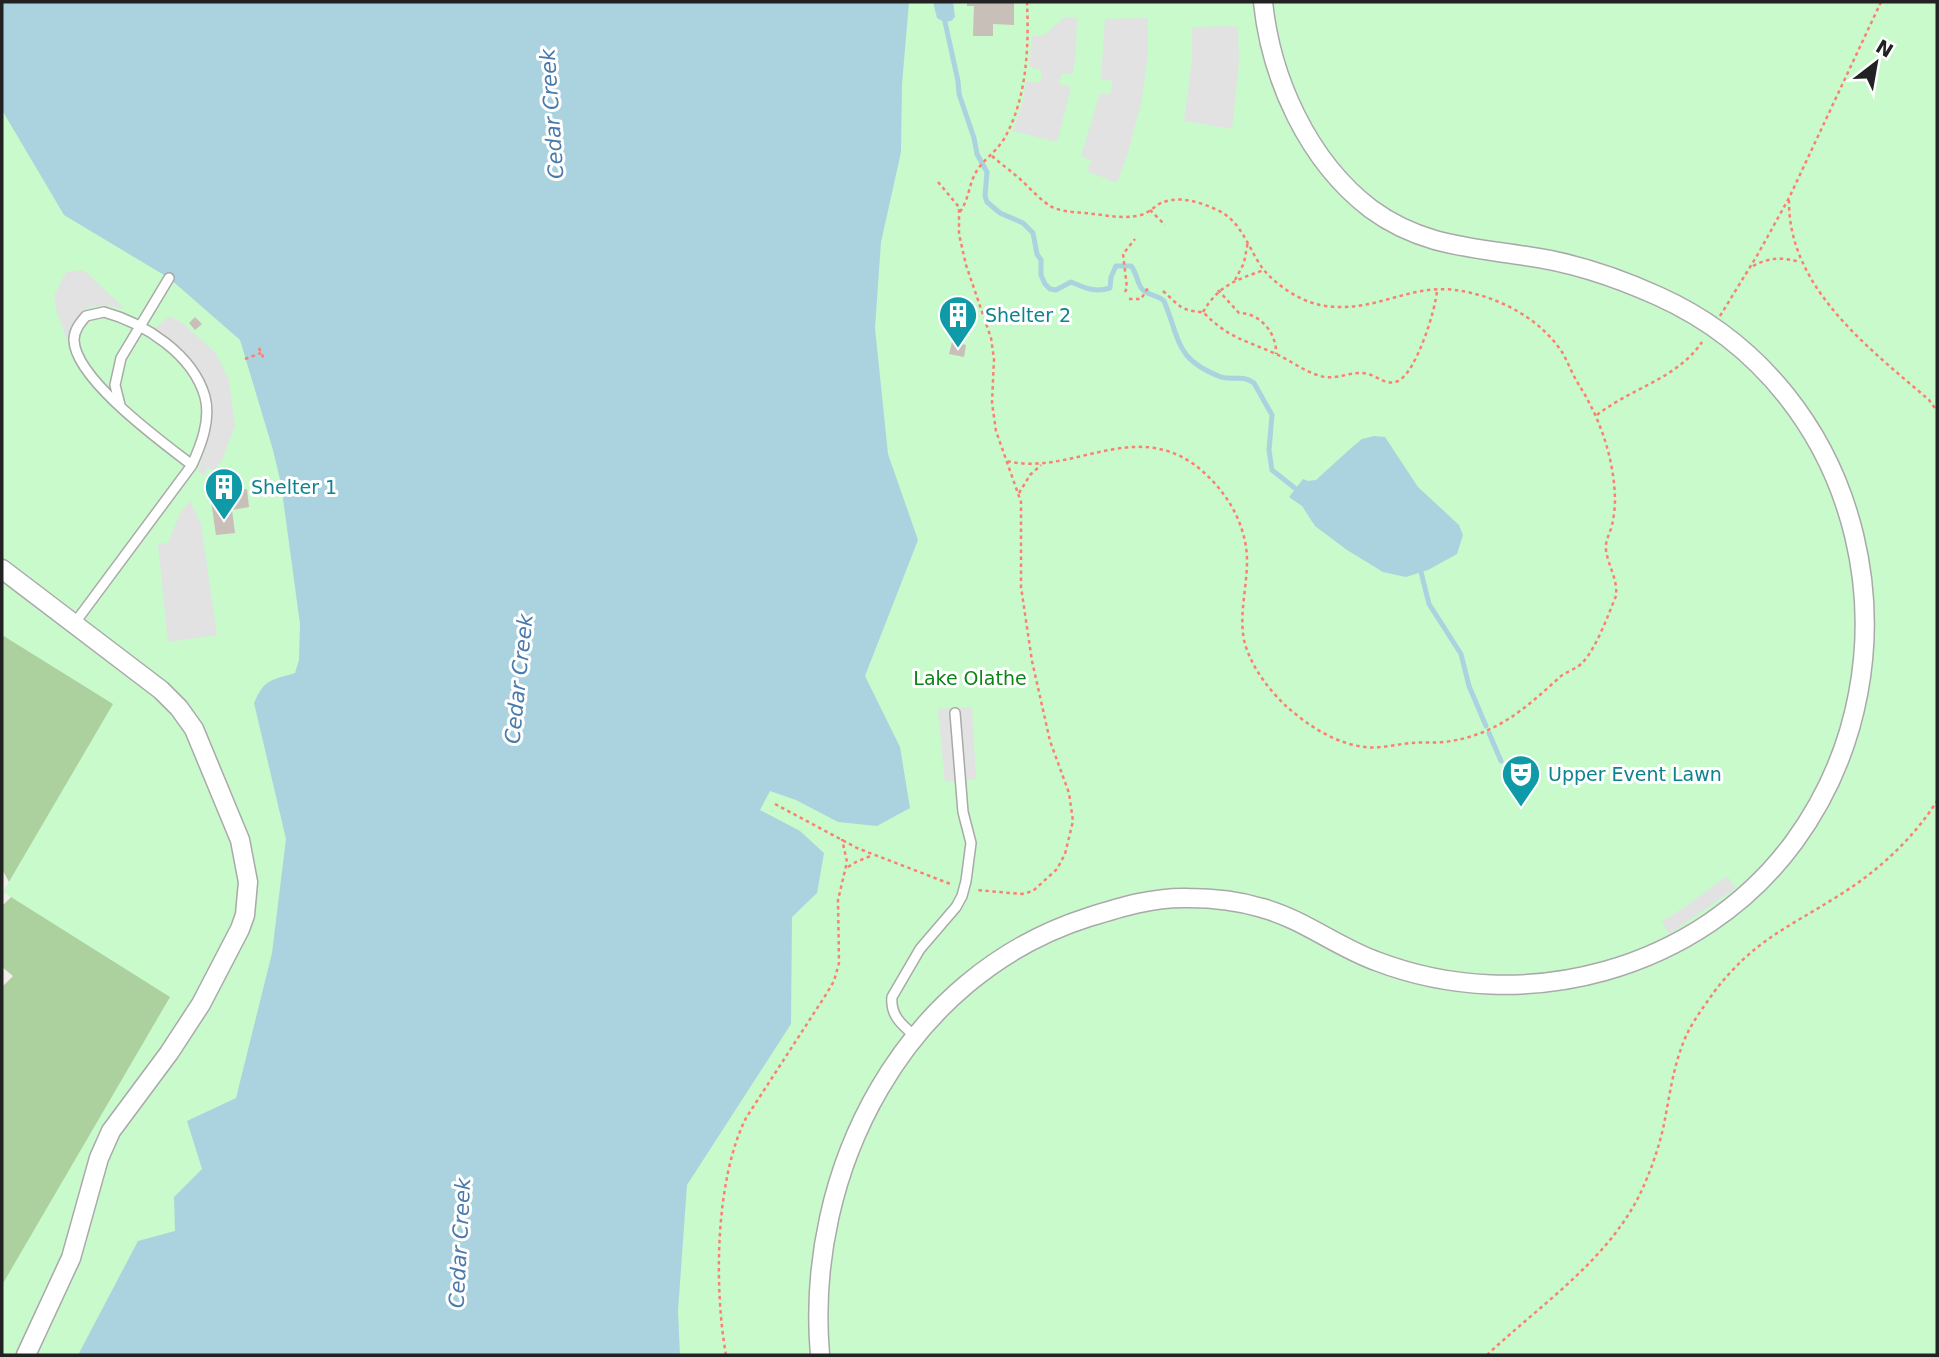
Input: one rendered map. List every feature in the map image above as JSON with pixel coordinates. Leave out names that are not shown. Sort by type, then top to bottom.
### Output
[{"type":"street","points":[[820,1355],[818,1329],[822,1254],[836,1185],[850,1146],[879,1088],[916,1037],[973,979],[1023,945],[1085,918],[1164,898],[1194,897],[1267,909],[1370,959],[1446,981],[1488,986],[1542,984],[1577,979],[1620,967],[1661,951],[1697,933],[1741,900],[1768,875],[1817,807],[1849,735],[1856,709],[1864,649],[1865,593],[1861,561],[1853,527],[1828,462],[1813,435],[1777,385],[1752,358],[1728,338],[1698,317],[1661,297],[1574,266],[1528,256],[1440,244],[1408,231],[1374,211],[1345,186],[1302,128],[1284,90],[1271,48],[1264,2]]},
{"type":"street","points":[[2,569],[160,690],[179,708],[194,729],[218,783],[240,840],[248,882],[245,915],[240,929],[201,1004],[111,1131],[99,1158],[71,1258],[26,1355]]},
{"type":"lane","points":[[122,408],[115,385],[117,370],[169,278]]},
{"type":"lane","points":[[74,624],[192,466],[202,443],[206,416],[205,397],[192,369],[176,353],[125,317],[104,312],[86,316],[77,328],[74,341],[83,364],[112,400],[192,466]]},
{"type":"lane","points":[[916,1037],[894,1015],[892,997],[920,949],[962,896],[971,843],[963,812],[955,713]]},
{"type":"path","points":[[960,212],[978,168],[992,156],[1006,136],[1018,102],[1027,52],[1027,2]]},
{"type":"path","points":[[1717,321],[1789,198],[1881,2]]},
{"type":"path","points":[[992,156],[1054,208],[1113,218],[1137,216],[1170,200],[1180,199],[1223,213],[1248,241],[1264,270],[1281,285],[1307,301],[1346,309],[1365,307],[1404,295],[1456,290],[1489,298],[1526,317],[1562,352],[1597,415],[1607,449],[1615,499],[1612,525],[1605,548],[1617,588],[1608,614],[1584,661],[1565,673],[1528,707],[1472,736],[1443,742],[1415,742],[1378,747],[1353,745],[1320,731],[1287,707],[1254,667],[1244,640],[1242,609],[1247,561],[1241,526],[1223,493],[1207,475],[1190,462],[1164,450],[1136,446],[1079,455],[1041,465],[1007,461]]},
{"type":"path","points":[[938,181],[959,207],[959,234],[966,265],[992,338],[993,416],[1019,493],[1021,587],[1032,661],[1050,741],[1069,793],[1073,821],[1065,854],[1057,869],[1033,891],[1023,894],[974,889]]},
{"type":"path","points":[[1789,198],[1794,241],[1801,262],[1811,279],[1846,324],[1929,400],[1937,411]]},
{"type":"path","points":[[1150,210],[1166,225]]},
{"type":"path","points":[[1125,292],[1127,288],[1123,261],[1126,249],[1135,239]]},
{"type":"path","points":[[1234,283],[1244,263],[1248,241]]},
{"type":"path","points":[[1750,267],[1768,258],[1778,257],[1801,262]]},
{"type":"path","points":[[1203,312],[1218,290],[1264,270]]},
{"type":"path","points":[[1129,299],[1138,300],[1145,295],[1148,288]]},
{"type":"path","points":[[1163,290],[1179,308],[1203,312],[1227,334],[1276,354],[1314,374],[1326,377],[1364,372],[1390,383],[1400,381],[1412,366],[1429,328],[1437,290]]},
{"type":"path","points":[[1218,290],[1239,313],[1249,313],[1265,324],[1274,338],[1276,354]]},
{"type":"path","points":[[1597,415],[1631,391],[1682,365],[1707,335]]},
{"type":"path","points":[[259,348],[264,359]]},
{"type":"path","points":[[245,359],[261,353]]},
{"type":"path","points":[[1019,493],[1030,475],[1041,465]]},
{"type":"path","points":[[1487,1355],[1580,1271],[1601,1250],[1625,1219],[1639,1197],[1656,1152],[1677,1063],[1688,1032],[1736,965],[1773,934],[1839,896],[1868,874],[1909,838],[1937,801]]},
{"type":"path","points":[[775,804],[873,855],[957,887]]},
{"type":"path","points":[[726,1355],[719,1285],[729,1172],[740,1130],[746,1118],[834,981],[839,963],[838,900],[847,869],[842,839]]},
{"type":"path","points":[[847,869],[873,855]]},
{"type":"green space","name":"Lake Olathe","points":[[2,2],[1937,2],[1937,1355],[2,1355],[2,1285],[170,997],[3,892],[113,704],[2,635]]},
{"type":"green space","points":[[2,585],[160,703],[236,903],[13,1355],[2,1355],[2,987],[13,976],[2,967],[2,906],[15,893],[2,869]]},
{"type":"shaded area","points":[[1065,17],[1077,18],[1076,50],[1073,74],[1061,74],[1059,84],[1071,87],[1057,142],[1013,131],[1023,101],[1026,81],[1038,83],[1041,80],[1041,70],[1029,67],[1032,36],[1044,35]]},
{"type":"shaded area","points":[[1148,18],[1148,55],[1141,103],[1117,183],[1087,171],[1092,160],[1081,156],[1100,93],[1110,94],[1113,83],[1101,79],[1105,19]]},
{"type":"shaded area","points":[[1238,26],[1239,62],[1232,129],[1184,121],[1192,58],[1192,27]]},
{"type":"shaded area","points":[[81,270],[125,309],[104,305],[86,308],[67,340],[54,296],[66,272]]},
{"type":"shaded area","points":[[170,316],[181,322],[216,353],[229,380],[235,426],[222,460],[214,470],[208,468],[204,476],[198,471],[204,452],[210,405],[205,385],[195,366],[155,328]]},
{"type":"shaded area","points":[[190,501],[201,524],[217,635],[168,642],[158,544],[168,543],[181,511]]},
{"type":"shaded area","points":[[972,707],[976,779],[945,782],[938,709]]},
{"type":"shaded area","points":[[1727,876],[1736,888],[1669,934],[1662,921]]},
{"type":"water","name":"Lake Olathe","points":[[2,2],[909,2],[902,84],[901,152],[881,242],[875,328],[888,454],[918,540],[865,676],[900,747],[910,808],[877,826],[838,822],[796,800],[770,791],[760,810],[800,831],[824,853],[817,893],[792,917],[791,1024],[687,1185],[678,1311],[680,1355],[78,1355],[138,1241],[175,1231],[174,1197],[202,1169],[187,1121],[236,1098],[272,953],[286,839],[254,703],[269,682],[295,673],[299,660],[300,624],[281,484],[240,340],[169,278],[64,215],[2,110]]},
{"type":"water","points":[[933,2],[953,2],[955,17],[944,22],[937,18]]},
{"type":"water","points":[[1385,437],[1418,487],[1459,525],[1463,535],[1457,554],[1428,570],[1406,577],[1383,572],[1347,550],[1315,526],[1302,506],[1289,497],[1303,479],[1316,480],[1362,439]]},
{"type":"building","points":[[967,2],[1014,2],[1014,25],[993,24],[993,36],[973,36],[974,6],[967,6]]},
{"type":"building","points":[[195,317],[202,324],[195,330],[189,323]]},
{"type":"building","name":"Shelter 2","points":[[952,342],[966,345],[964,357],[949,354]]},
{"type":"building","name":"Shelter 1","points":[[247,489],[249,507],[232,510],[235,533],[216,535],[210,494]]},
{"type":"waterway","points":[[945,22],[959,94],[977,154],[987,172],[987,202],[1000,213],[1023,223],[1033,233],[1045,284],[1056,290],[1071,282],[1090,289],[1110,288],[1116,266],[1131,266],[1142,289],[1164,301],[1177,338],[1187,356],[1221,377],[1245,379],[1254,383],[1272,415],[1269,450],[1272,470],[1296,489]]},
{"type":"waterway","points":[[1421,572],[1429,604],[1461,654],[1469,686],[1486,726]]},
{"type":"waterway","points":[[1489,733],[1501,761]]},
{"type":"place","name":"Shelter 2","points":[[958,349]]},
{"type":"place","name":"Shelter 1","points":[[224,521]]},
{"type":"place","name":"Upper Event Lawn","points":[[1521,808]]},
{"type":"water label","name":"Cedar Creek","points":[[552,114]]},
{"type":"water label","name":"Cedar Creek","points":[[519,679]]},
{"type":"water label","name":"Cedar Creek","points":[[460,1243]]}]
